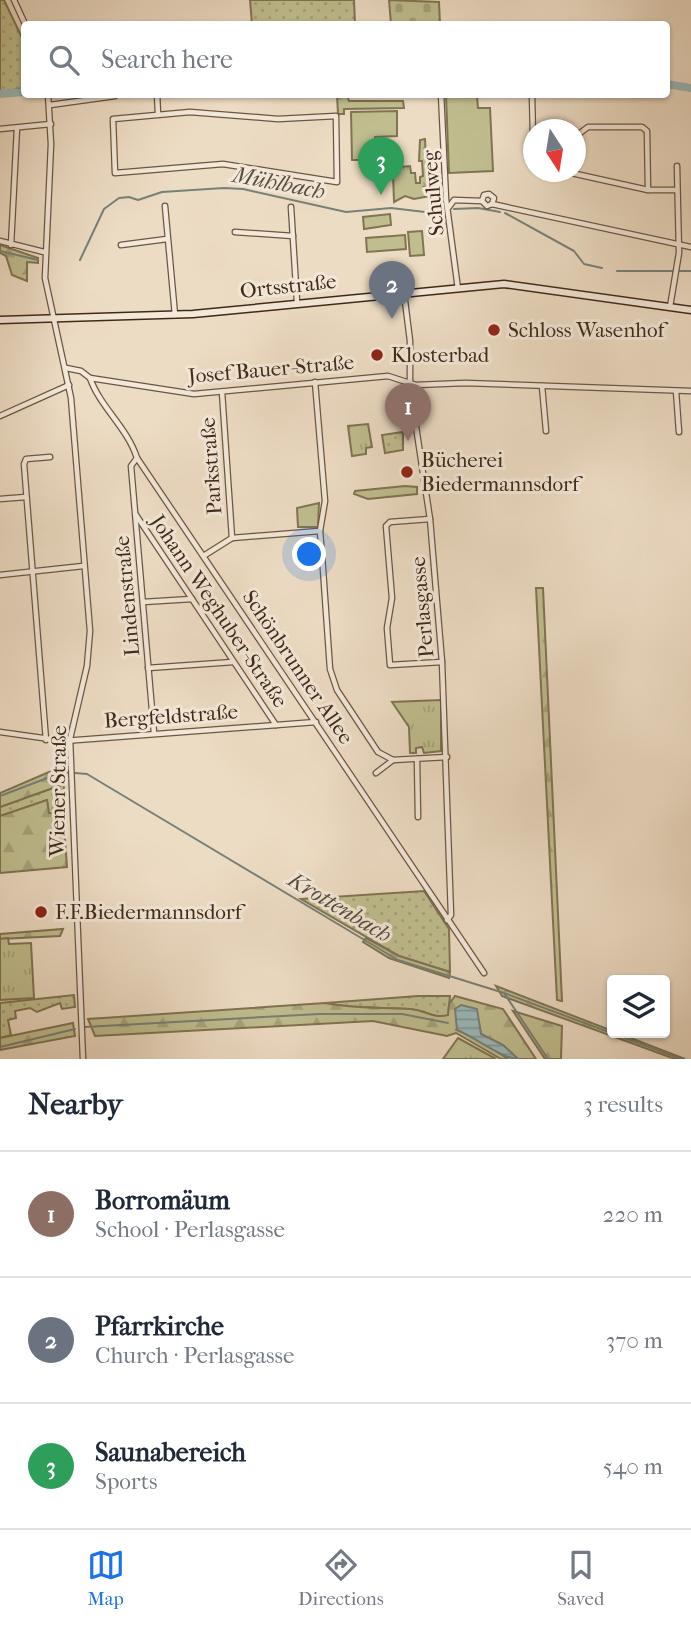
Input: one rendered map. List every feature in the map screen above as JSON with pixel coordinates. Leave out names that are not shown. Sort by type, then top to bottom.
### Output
[{"type":"street","points":[[12,0],[24,21]]},
{"type":"street","name":"Wiener Straße","points":[[49,98],[52,124],[44,252],[45,278],[69,385],[90,631],[87,666],[70,739],[83,1059]]},
{"type":"street","points":[[50,105],[101,98]]},
{"type":"street","points":[[157,98],[158,114]]},
{"type":"street","name":"Schulweg","points":[[441,98],[446,199],[450,209],[458,289]]},
{"type":"street","points":[[532,98],[533,119]]},
{"type":"street","points":[[230,113],[278,119],[337,116],[337,183],[223,164],[115,173],[113,119],[158,114],[230,113]]},
{"type":"street","points":[[0,130],[52,124]]},
{"type":"street","points":[[586,129],[642,127],[647,131],[648,190]]},
{"type":"street","points":[[11,245],[17,128]]},
{"type":"street","points":[[670,308],[677,271],[677,166]]},
{"type":"street","points":[[586,176],[648,190],[677,190]]},
{"type":"street","points":[[482,201],[484,195],[489,194],[494,198],[492,204]]},
{"type":"street","points":[[450,209],[454,200],[482,201],[487,206],[492,204],[691,247]]},
{"type":"street","points":[[165,206],[175,314]]},
{"type":"street","points":[[292,207],[297,302]]},
{"type":"street","points":[[235,232],[293,236]]},
{"type":"street","points":[[121,245],[167,239]]},
{"type":"street","points":[[0,241],[44,252]]},
{"type":"street","name":"Ortsstraße","points":[[0,320],[175,314],[404,292],[517,285],[589,298],[691,310]]},
{"type":"street","name":"Perlasgasse","points":[[404,292],[410,341],[410,383],[430,519],[442,662],[451,915],[447,920]]},
{"type":"street","name":"Josef Bauer-Straße","points":[[66,368],[81,371],[90,378],[181,393],[222,392],[389,376],[410,383],[691,391]]},
{"type":"street","name":"Schönbrunner Allee","points":[[90,378],[93,388],[130,438],[137,458],[205,555],[484,973]]},
{"type":"street","points":[[315,382],[325,501],[320,531],[330,669],[337,690],[378,752],[393,760],[447,757]]},
{"type":"street","points":[[0,416],[69,385]]},
{"type":"street","points":[[542,386],[546,431]]},
{"type":"street","points":[[676,391],[679,432]]},
{"type":"street","name":"Parkstraße","points":[[222,392],[232,538]]},
{"type":"street","points":[[46,740],[31,572],[26,458],[50,457]]},
{"type":"street","name":"Lindenstraße","points":[[137,458],[131,466],[154,733]]},
{"type":"street","points":[[0,499],[26,497]]},
{"type":"street","name":"Johann Weghuber-Straße","points":[[136,514],[276,724]]},
{"type":"street","points":[[430,519],[390,522],[386,526],[392,598],[387,628],[390,665],[442,662]]},
{"type":"street","points":[[205,555],[232,538],[320,531]]},
{"type":"street","points":[[0,575],[83,566]]},
{"type":"street","points":[[143,602],[192,599]]},
{"type":"street","points":[[148,667],[234,662]]},
{"type":"street","name":"Bergfeldstraße","points":[[0,732],[46,740],[317,722]]},
{"type":"street","points":[[417,759],[418,817]]},
{"type":"street","points":[[376,774],[393,760]]},
{"type":"green space","points":[[0,0],[4,0],[21,36],[21,88],[0,92]]},
{"type":"green space","points":[[250,0],[354,0],[355,21],[252,21]]},
{"type":"green space","points":[[389,0],[439,2],[440,21],[391,21]]},
{"type":"green space","points":[[337,98],[348,98],[349,101],[403,101],[404,108],[344,109],[344,114],[338,114]]},
{"type":"green space","points":[[446,98],[477,98],[478,108],[490,108],[493,171],[449,173]]},
{"type":"green space","points":[[397,111],[397,136],[375,137],[375,160],[352,160],[351,112]]},
{"type":"green space","points":[[425,139],[426,158],[431,158],[435,164],[439,186],[424,187],[430,196],[414,199],[405,196],[394,202],[393,174],[397,173],[400,167],[410,166],[411,173],[415,173],[416,183],[420,183],[420,177],[423,176],[422,161],[419,161],[420,140]]},
{"type":"green space","points":[[390,214],[391,225],[364,229],[363,217]]},
{"type":"green space","points":[[422,231],[424,255],[410,256],[408,232]]},
{"type":"green space","points":[[405,235],[406,249],[367,252],[366,238]]},
{"type":"green space","points":[[0,245],[38,258],[38,263],[27,262],[27,281],[12,275],[6,256],[0,253]]},
{"type":"green space","points":[[368,424],[372,447],[366,448],[366,454],[352,456],[348,426]]},
{"type":"green space","points":[[403,432],[403,450],[385,453],[382,435]]},
{"type":"green space","points":[[417,487],[417,494],[368,499],[354,494],[355,491]]},
{"type":"green space","points":[[319,503],[318,527],[298,527],[297,508]]},
{"type":"green space","points":[[536,588],[543,588],[562,1001],[557,1000]]},
{"type":"green space","points":[[441,700],[441,751],[424,753],[422,747],[416,748],[416,753],[410,753],[409,727],[392,702]]},
{"type":"green space","points":[[63,766],[64,784],[0,807],[0,793]]},
{"type":"green space","points":[[64,784],[63,813],[48,813],[47,800],[0,816],[0,807]]},
{"type":"green space","points":[[47,800],[49,813],[63,813],[67,867],[0,873],[0,816]]},
{"type":"green space","points":[[424,891],[449,929],[450,972],[399,956],[301,899]]},
{"type":"green space","points":[[63,929],[60,936],[0,939],[0,934]]},
{"type":"green space","points":[[8,938],[9,944],[31,943],[34,998],[0,1000],[0,939]]},
{"type":"green space","points":[[366,938],[399,956],[450,972],[449,978],[389,958],[363,942]]},
{"type":"green space","points":[[496,986],[607,1029],[607,1034],[502,996]]},
{"type":"green space","points":[[74,995],[75,1007],[62,1009],[60,1003],[37,1012],[30,1008],[15,1011],[16,1018],[8,1020],[11,1035],[0,1038],[0,1003]]},
{"type":"green space","points":[[450,996],[448,1016],[410,1009],[325,1003]]},
{"type":"green space","points":[[455,996],[503,1009],[536,1059],[518,1059],[503,1045],[481,1034],[479,1024],[457,1030],[477,1038],[508,1059],[501,1059],[456,1033],[447,1036],[373,1021],[95,1036],[88,1019],[325,1003],[410,1009],[443,1016],[448,1015],[449,1004]]},
{"type":"green space","points":[[513,1011],[562,1026],[561,1059],[545,1059]]},
{"type":"green space","points":[[73,1023],[75,1036],[0,1050],[0,1038]]},
{"type":"green space","points":[[458,1038],[496,1059],[443,1059]]},
{"type":"green space","points":[[617,1038],[631,1038],[685,1059],[675,1059]]},
{"type":"water","points":[[461,1005],[477,1009],[481,1034],[503,1045],[518,1059],[504,1055],[457,1030],[455,1009]]},
{"type":"waterway","points":[[670,85],[691,88]]},
{"type":"waterway","points":[[0,94],[21,92]]},
{"type":"waterway","name":"Mühlbach","points":[[80,260],[104,209],[119,198],[138,200],[162,192],[243,189],[346,212],[391,208],[425,212]]},
{"type":"waterway","name":"Mühlbach","points":[[454,209],[478,208],[500,212]]},
{"type":"waterway","name":"Mühlbach","points":[[505,213],[574,251],[584,264],[602,268]]},
{"type":"waterway","name":"Mühlbach","points":[[0,251],[38,260]]},
{"type":"waterway","name":"Mühlbach","points":[[617,271],[691,271]]},
{"type":"waterway","name":"Krottenbach","points":[[0,796],[63,772],[87,774],[398,960],[504,993],[681,1059]]},
{"type":"waterway","points":[[504,993],[548,1059]]},
{"type":"waterway","points":[[85,1027],[319,1014],[402,1014],[448,1023]]},
{"type":"waterway","points":[[0,1047],[75,1029]]},
{"type":"place","name":"Saunabereich","points":[[381,195]]},
{"type":"place","name":"Pfarrkirche","points":[[392,319]]},
{"type":"place","name":"Schloss Wasenhof","points":[[494,330]]},
{"type":"place","name":"Klosterbad","points":[[377,355]]},
{"type":"place","name":"Borromäum","points":[[408,441]]},
{"type":"place","name":"Bücherei Biedermannsdorf","points":[[407,472]]},
{"type":"place","name":"F.F.Biedermannsdorf","points":[[41,912]]}]
